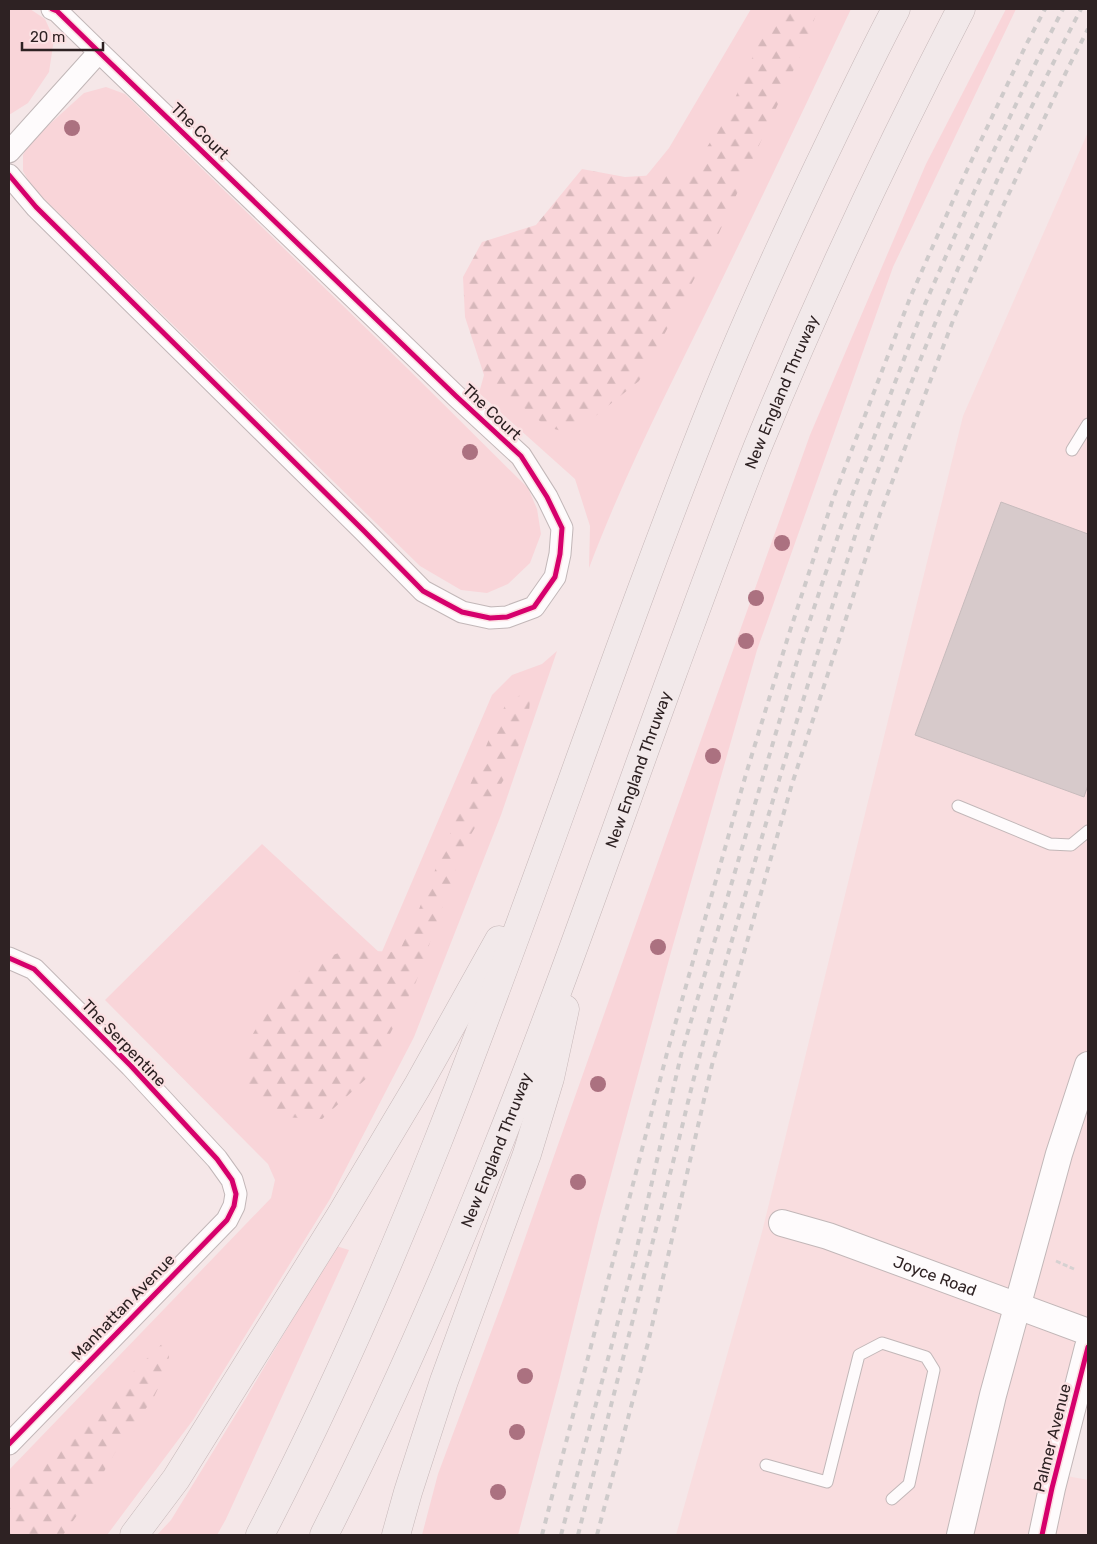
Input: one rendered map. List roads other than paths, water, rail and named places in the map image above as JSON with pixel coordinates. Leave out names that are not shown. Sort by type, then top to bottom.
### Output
[{"type":"highway","points":[[260,1535],[354,1340],[436,1145],[542,865],[644,583],[715,398],[796,213],[896,9]]},
{"type":"highway","name":"New England Thruway","points":[[324,1535],[413,1348],[498,1148],[722,540],[789,371],[876,179],[961,9]]},
{"type":"highway","points":[[134,1535],[176,1479],[375,1159],[542,865]]},
{"type":"highway","points":[[396,1535],[444,1381],[527,1154],[550,1078],[586,913]]},
{"type":"street","name":"The Court","points":[[9,175],[36,207],[423,591],[462,612],[490,618],[507,617],[534,607],[554,577],[560,554],[562,528],[547,497],[521,456],[52,9]]},
{"type":"street","points":[[9,152],[99,52]]},
{"type":"street","name":"The Serpentine","points":[[9,958],[34,970],[137,1073],[217,1159],[232,1180]]},
{"type":"street","points":[[960,1535],[993,1395],[1017,1306],[1060,1154],[1088,1064]]},
{"type":"street","name":"Manhattan Avenue","points":[[9,1444],[227,1220],[234,1206],[236,1194],[232,1180]]},
{"type":"street","name":"Joyce Road","points":[[782,1223],[828,1236],[1088,1332]]},
{"type":"street","name":"Palmer Avenue","points":[[1042,1535],[1088,1347]]},
{"type":"lane","points":[[1072,450],[1088,424]]},
{"type":"lane","points":[[958,806],[1050,844],[1071,845],[1088,831]]},
{"type":"lane","points":[[766,1466],[827,1482],[859,1355],[882,1343],[926,1357],[934,1370],[909,1484],[892,1499]]},
{"type":"railway","points":[[542,1535],[667,1053],[746,774],[833,499],[910,298],[959,187],[1045,9]]},
{"type":"railway","points":[[561,1535],[633,1265],[681,1055],[803,641],[849,503],[925,304],[974,192],[1063,9]]},
{"type":"railway","points":[[578,1535],[711,1013],[791,740],[858,527],[888,442],[964,254],[1020,130],[1081,9]]},
{"type":"railway","points":[[597,1535],[648,1343],[712,1065],[792,784],[880,514],[954,318],[1004,204],[1088,29]]}]
